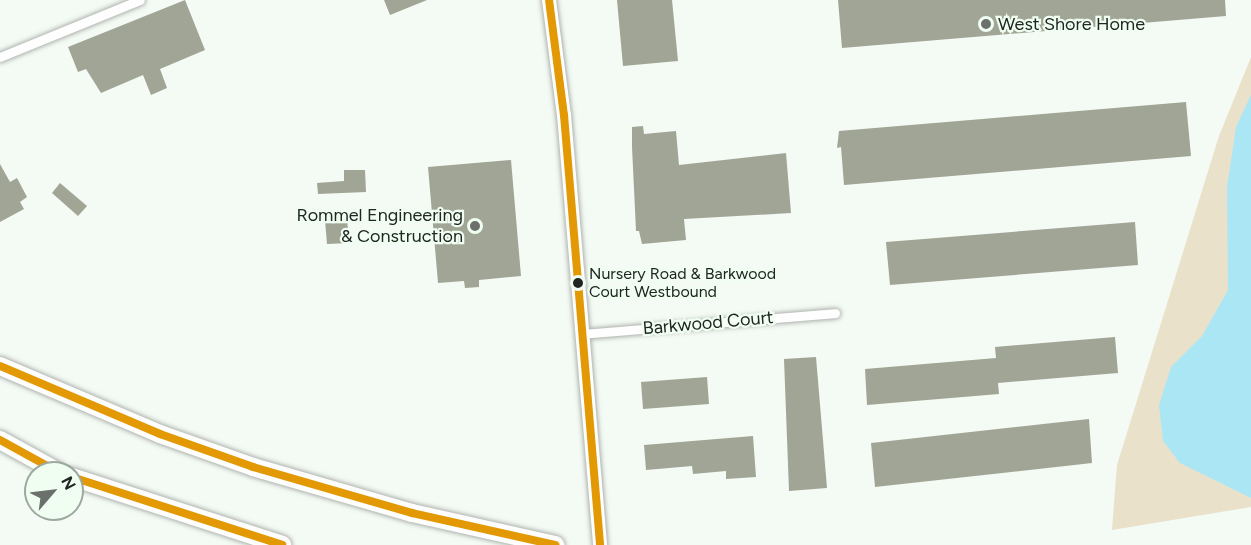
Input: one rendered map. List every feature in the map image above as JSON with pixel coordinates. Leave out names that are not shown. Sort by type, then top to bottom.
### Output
[{"type":"highway","points":[[0,361],[18,375]]},
{"type":"highway","points":[[0,366],[160,434],[253,467],[412,513],[555,545]]},
{"type":"highway","points":[[0,440],[39,461]]},
{"type":"highway","points":[[0,453],[24,461]]},
{"type":"highway","points":[[84,481],[282,545]]},
{"type":"main road","points":[[549,0],[564,115],[599,538]]},
{"type":"street","points":[[0,57],[140,0]]},
{"type":"street","name":"Barkwood Court","points":[[582,334],[835,313]]},
{"type":"shaded area","points":[[1251,57],[1251,507],[1112,530],[1117,465],[1219,136]]},
{"type":"water","points":[[1251,95],[1251,498],[1180,463],[1163,441],[1159,405],[1171,367],[1202,336],[1228,290],[1227,187],[1236,127]]},
{"type":"building","points":[[185,0],[205,50],[160,69],[167,88],[151,95],[143,75],[101,93],[86,69],[78,72],[68,47]]},
{"type":"building","points":[[384,0],[427,0],[390,15]]},
{"type":"building","points":[[617,0],[672,0],[678,61],[623,66]]},
{"type":"building","name":"West Shore Home","points":[[838,0],[1225,0],[1226,16],[842,48]]},
{"type":"building","points":[[1186,102],[1191,156],[844,185],[841,147],[837,148],[839,131]]},
{"type":"building","points":[[643,126],[644,134],[676,131],[679,165],[786,153],[791,213],[684,219],[686,240],[642,244],[639,231],[636,231],[632,127]]},
{"type":"building","name":"Rommel Engineering & Construction","points":[[511,160],[521,276],[479,280],[479,287],[465,288],[464,281],[438,283],[428,167]]},
{"type":"building","points":[[0,164],[10,182],[17,178],[27,197],[20,202],[24,209],[0,222]]},
{"type":"building","points":[[344,170],[365,170],[366,192],[318,194],[317,183],[344,181]]},
{"type":"building","points":[[60,183],[87,206],[78,216],[52,193]]},
{"type":"building","points":[[347,218],[349,243],[327,244],[325,220]]},
{"type":"building","points":[[1135,222],[1138,265],[890,285],[886,242]]},
{"type":"building","points":[[1115,337],[1118,373],[998,383],[999,394],[867,405],[865,369],[996,358],[995,347]]},
{"type":"building","points":[[816,357],[827,488],[789,491],[784,359]]},
{"type":"building","points":[[707,377],[709,404],[643,409],[641,382]]},
{"type":"building","points":[[1089,419],[1092,463],[875,487],[871,443]]},
{"type":"building","points":[[753,436],[756,477],[726,479],[726,471],[693,474],[692,466],[646,470],[644,445]]},
{"type":"transit line","points":[[549,0],[564,115],[600,545]]},
{"type":"transit line","points":[[0,366],[160,434],[253,467],[412,513],[555,545]]},
{"type":"transit line","points":[[0,440],[38,461]]},
{"type":"transit line","points":[[84,481],[282,545]]},
{"type":"place","name":"West Shore Home","points":[[986,24]]},
{"type":"place","name":"Rommel Engineering & Construction","points":[[475,226]]},
{"type":"place","name":"Nursery Road & Barkwood Court Westbound","points":[[578,283]]}]
